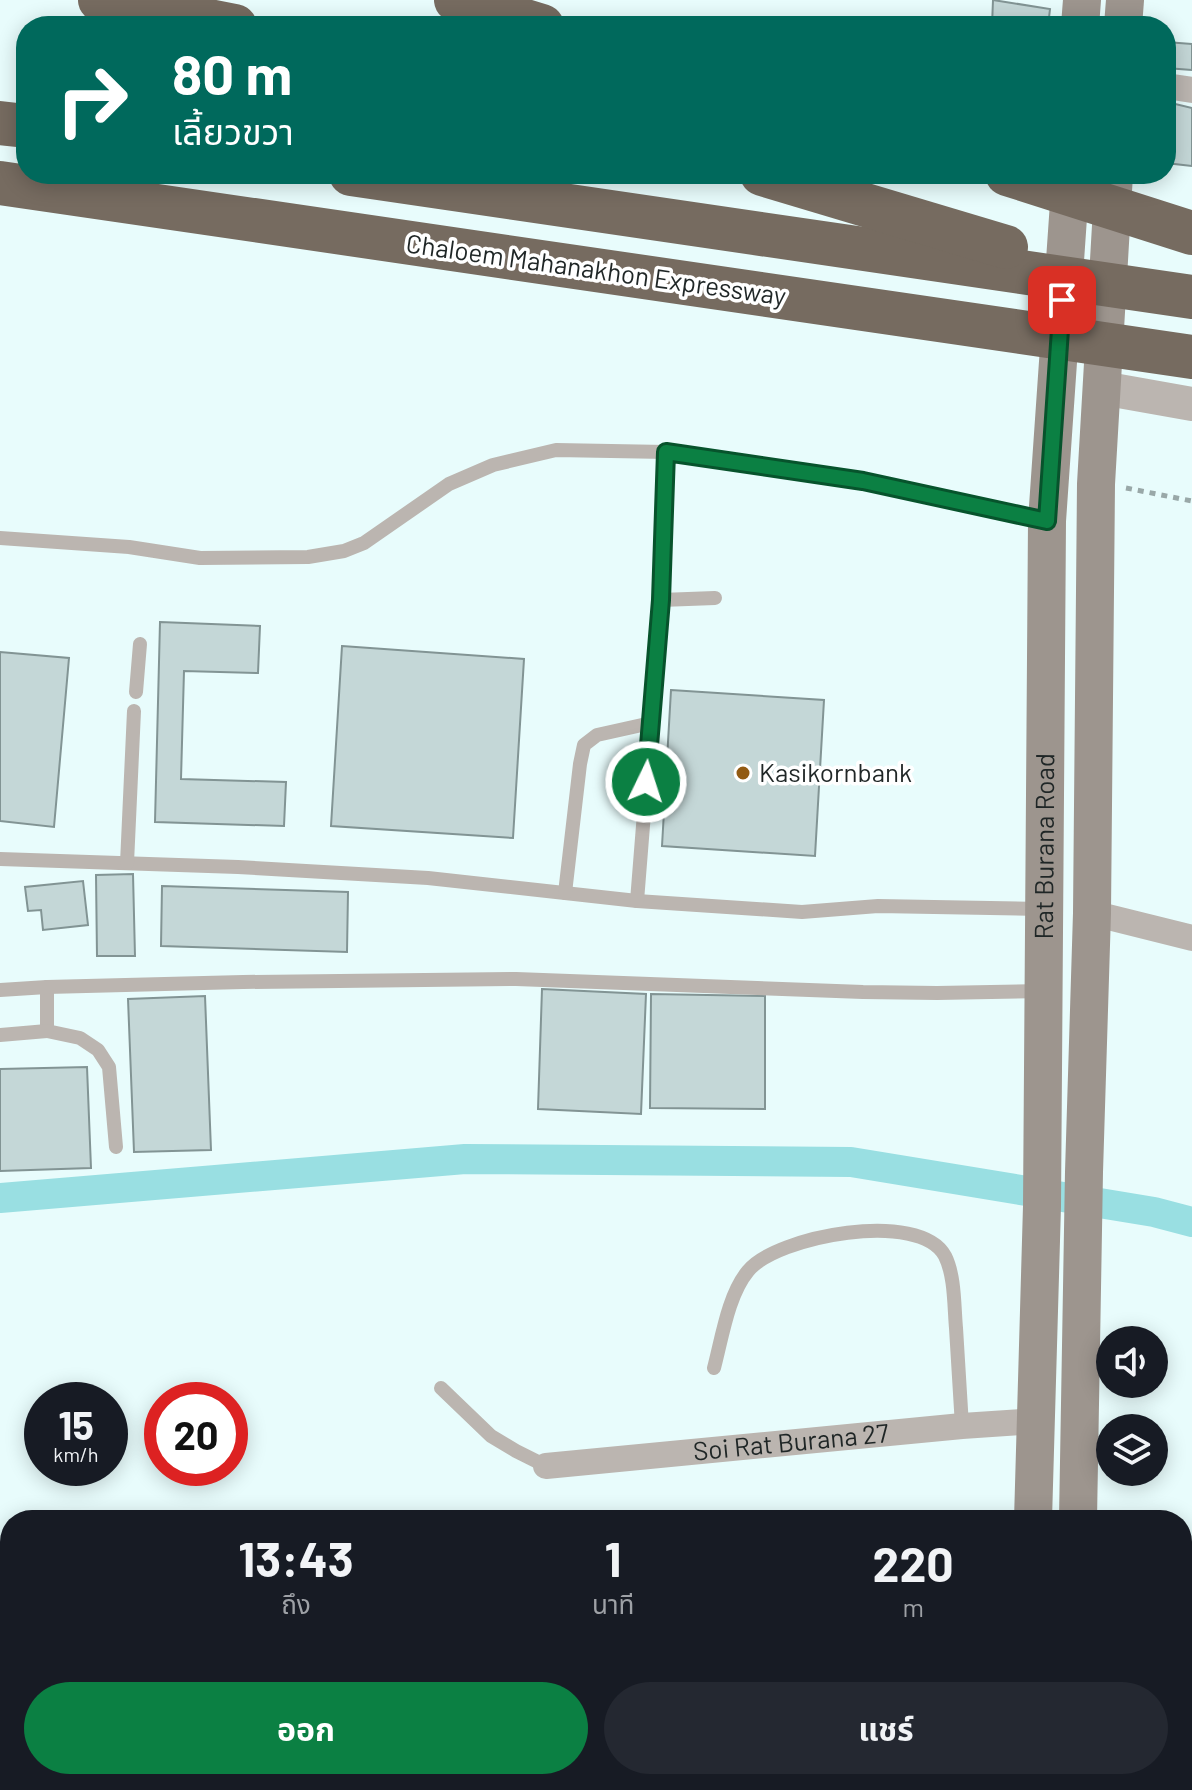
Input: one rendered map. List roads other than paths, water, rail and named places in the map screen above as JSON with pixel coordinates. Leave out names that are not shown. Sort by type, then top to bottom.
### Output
[{"type":"highway","points":[[100,0],[183,16]]},
{"type":"highway","points":[[456,0],[509,16]]},
{"type":"highway","name":"Chaloem Mahanakhon Expressway","points":[[0,183],[1192,357]]},
{"type":"highway","points":[[419,184],[1192,297]]},
{"type":"highway","points":[[795,184],[1192,303]]},
{"type":"highway","points":[[1038,184],[1192,234]]},
{"type":"main road","name":"Rat Burana Road","points":[[1033,1510],[1042,1189],[1047,521],[1070,184]]},
{"type":"main road","name":"Rat Burana Road","points":[[1078,1510],[1092,913],[1096,484],[1113,184]]},
{"type":"street","points":[[1111,223],[1192,234]]},
{"type":"street","points":[[1102,388],[1192,404]]},
{"type":"street","points":[[1092,913],[1192,938]]},
{"type":"street","name":"Soi Rat Burana 27","points":[[546,1466],[1035,1421]]},
{"type":"lane","points":[[0,538],[129,547],[200,558],[308,557],[344,551],[364,543],[449,484],[493,465],[556,450],[666,452],[863,481],[1047,521]]},
{"type":"lane","points":[[637,901],[661,600],[666,452]]},
{"type":"lane","points":[[661,600],[715,598]]},
{"type":"lane","points":[[136,692],[140,644]]},
{"type":"lane","points":[[127,863],[134,711]]},
{"type":"lane","points":[[565,893],[584,745],[597,735],[651,723]]},
{"type":"lane","points":[[0,859],[428,878],[637,901],[802,912],[878,906],[1045,909]]},
{"type":"lane","points":[[0,990],[516,979],[877,992],[1043,991]]},
{"type":"lane","points":[[47,987],[47,1031]]},
{"type":"lane","points":[[0,1035],[47,1031],[80,1038],[98,1050],[109,1067],[116,1147]]},
{"type":"lane","points":[[714,1368],[735,1289],[750,1268],[775,1252],[829,1234],[894,1230],[923,1236],[944,1254],[953,1286],[962,1426]]},
{"type":"lane","points":[[441,1388],[491,1436],[546,1466]]},
{"type":"waterway","points":[[0,1198],[465,1159],[851,1162],[1154,1212],[1192,1222]]},
{"type":"place","name":"Kasikornbank","points":[[743,773]]}]
